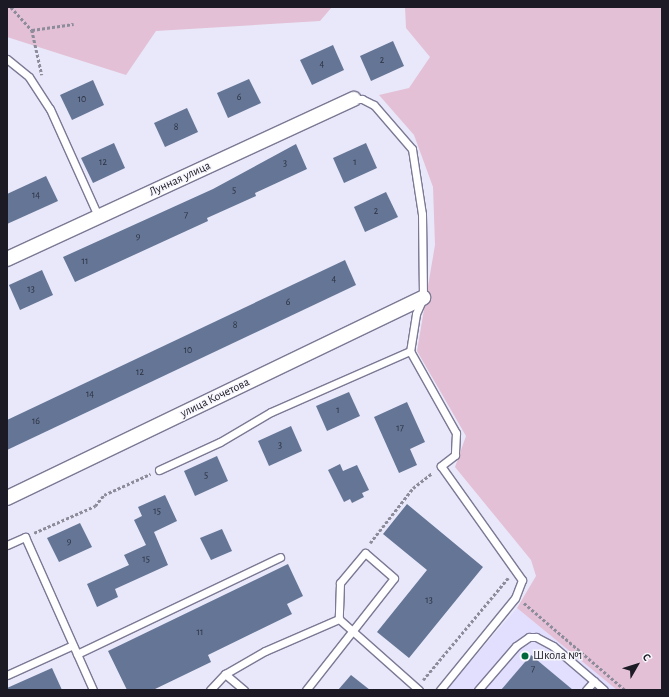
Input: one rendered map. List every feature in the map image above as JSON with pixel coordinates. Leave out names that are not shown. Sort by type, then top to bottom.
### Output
[{"type":"street","name":"Лунная улица","points":[[7,260],[98,216],[354,99]]},
{"type":"street","name":"улица Кочетова","points":[[7,498],[423,298]]},
{"type":"lane","points":[[7,59],[29,77],[50,109],[98,216]]},
{"type":"lane","points":[[354,99],[362,99],[374,106],[412,149],[422,214],[423,298],[416,314],[410,351],[456,433],[455,455],[441,466],[518,570],[521,588],[515,598],[440,690]]},
{"type":"lane","points":[[159,470],[220,442],[271,412],[410,351]]},
{"type":"lane","points":[[7,545],[25,537],[93,690]]},
{"type":"lane","points":[[306,690],[336,655],[351,628],[394,578],[365,553],[340,583],[339,619]]},
{"type":"lane","points":[[77,654],[280,557]]},
{"type":"lane","points":[[339,619],[351,628],[418,689]]},
{"type":"lane","points":[[210,690],[225,674],[265,651],[339,619]]},
{"type":"lane","points":[[478,690],[516,646],[529,637],[536,637],[553,646],[604,690]]},
{"type":"lane","points":[[7,675],[73,645]]},
{"type":"lane","points":[[225,674],[244,690]]},
{"type":"lane","points":[[586,690],[594,681]]},
{"type":"path","points":[[11,7],[32,30],[43,80]]},
{"type":"path","points":[[32,30],[74,24]]},
{"type":"path","points":[[365,553],[374,534],[413,488],[441,466]]},
{"type":"path","points":[[25,537],[95,506],[104,495],[159,470]]},
{"type":"path","points":[[418,689],[518,570]]},
{"type":"path","points":[[515,598],[555,628],[625,690]]},
{"type":"shaded area","points":[[7,7],[332,7],[320,21],[156,31],[126,75],[7,37]]},
{"type":"shaded area","points":[[405,7],[662,7],[662,690],[617,690],[517,608],[536,576],[531,560],[455,467],[466,436],[417,351],[435,245],[433,187],[414,135],[379,95],[409,88],[430,57],[406,28]]},
{"type":"shaded area","name":"Школа №1","points":[[517,608],[617,690],[446,690]]},
{"type":"building","points":[[393,41],[404,66],[371,81],[360,56]]},
{"type":"building","points":[[333,45],[344,70],[312,85],[300,60]]},
{"type":"building","points":[[249,79],[261,103],[228,118],[217,93]]},
{"type":"building","points":[[93,80],[104,105],[72,120],[60,95]]},
{"type":"building","points":[[187,108],[198,132],[165,147],[154,123]]},
{"type":"building","points":[[114,143],[125,168],[93,183],[81,158]]},
{"type":"building","points":[[366,143],[377,168],[344,183],[333,158]]},
{"type":"building","points":[[296,144],[307,169],[255,193],[256,196],[207,218],[208,221],[75,282],[63,257],[213,189]]},
{"type":"building","points":[[46,176],[58,201],[7,224],[7,194]]},
{"type":"building","points":[[386,192],[398,217],[365,232],[354,207]]},
{"type":"building","points":[[345,260],[356,285],[7,450],[7,420]]},
{"type":"building","points":[[42,270],[53,295],[20,310],[9,285]]},
{"type":"building","points":[[349,392],[360,416],[327,431],[316,406]]},
{"type":"building","points":[[407,402],[425,442],[410,449],[417,465],[399,473],[374,417]]},
{"type":"building","points":[[291,426],[302,451],[269,466],[258,441]]},
{"type":"building","points":[[217,456],[228,481],[195,496],[184,471]]},
{"type":"building","points":[[340,464],[343,471],[357,465],[369,490],[362,493],[364,497],[352,503],[350,499],[344,502],[328,470]]},
{"type":"building","points":[[165,495],[177,521],[154,532],[168,565],[115,589],[118,597],[97,607],[87,584],[129,565],[124,555],[146,545],[134,520],[142,516],[138,507]]},
{"type":"building","points":[[407,504],[483,567],[409,658],[377,632],[427,570],[383,534]]},
{"type":"building","points":[[80,523],[92,547],[59,562],[47,538]]},
{"type":"building","points":[[222,529],[232,551],[211,560],[200,538]]},
{"type":"building","points":[[288,564],[303,596],[287,604],[292,614],[208,655],[211,662],[153,690],[127,690],[108,651]]},
{"type":"building","points":[[531,655],[573,690],[501,690]]},
{"type":"building","points":[[52,668],[62,690],[7,690],[7,688]]},
{"type":"building","points":[[351,675],[370,690],[338,690]]},
{"type":"place","name":"Школа №1","points":[[525,656]]}]
